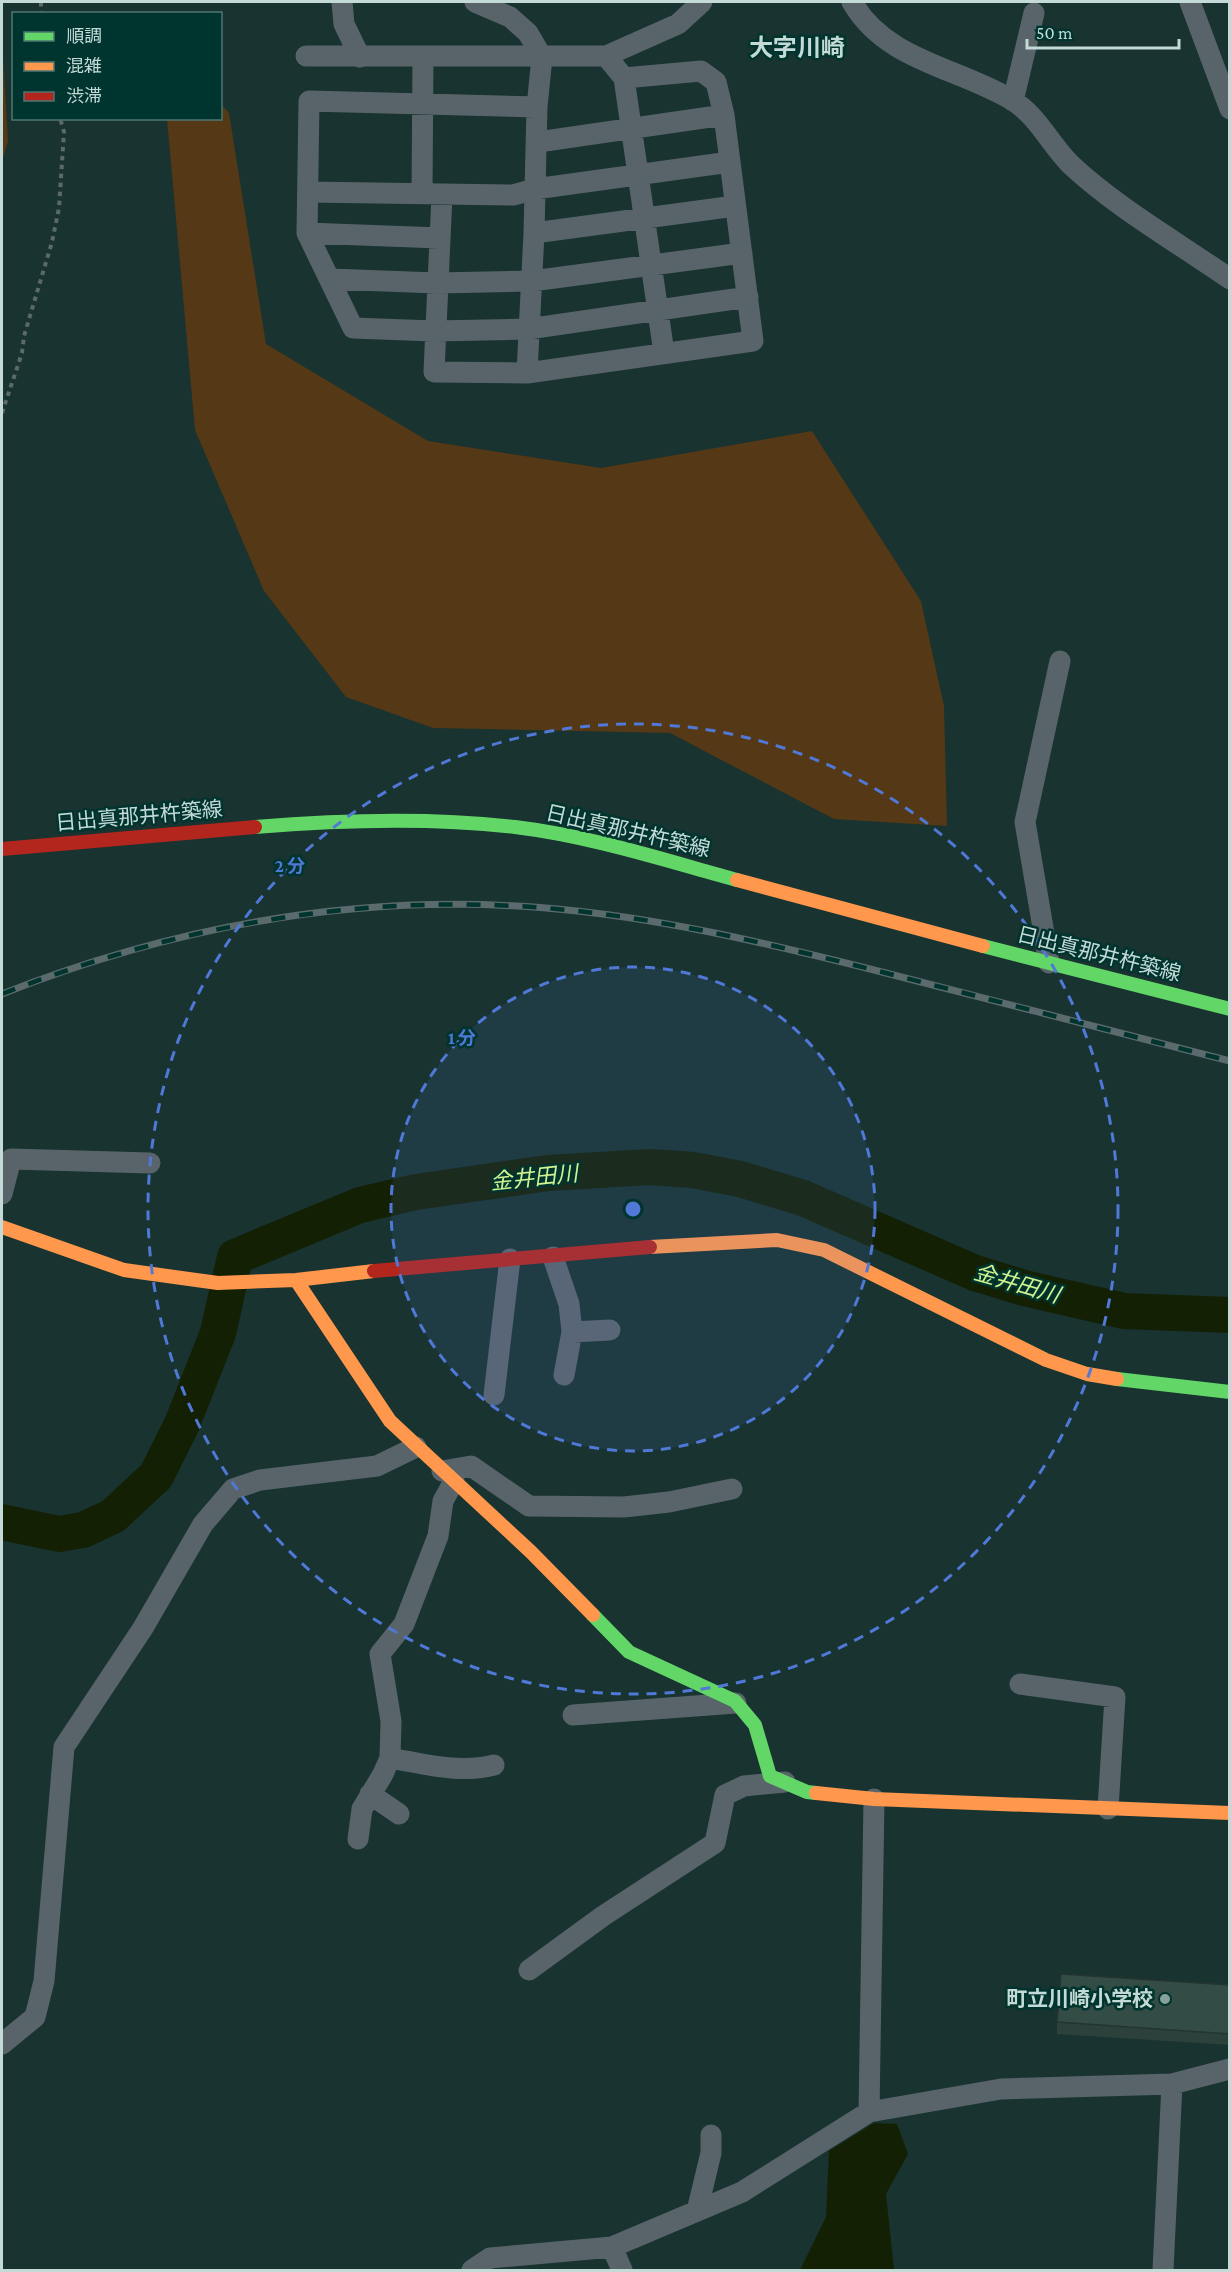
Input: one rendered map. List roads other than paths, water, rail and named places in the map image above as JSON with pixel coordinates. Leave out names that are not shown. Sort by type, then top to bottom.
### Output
[{"type":"street","points":[[342,2],[344,24],[360,57]]},
{"type":"street","points":[[475,2],[510,17],[528,33],[542,57],[537,107],[538,142],[527,373]]},
{"type":"street","points":[[306,56],[423,58],[606,56],[678,24],[702,2]]},
{"type":"street","points":[[852,2],[862,18],[897,49],[1013,101],[1039,125],[1069,163],[1106,193],[1230,279]]},
{"type":"street","points":[[1190,2],[1230,109]]},
{"type":"street","points":[[1013,101],[1034,13]]},
{"type":"street","points":[[606,56],[624,78],[640,175],[664,353]]},
{"type":"street","points":[[423,58],[423,102],[432,194],[440,238],[434,331],[434,372],[527,373],[753,341],[724,116],[716,82],[701,71],[624,78]]},
{"type":"street","points":[[537,107],[309,100],[308,233],[353,328],[434,331],[528,329],[748,297]]},
{"type":"street","points":[[538,142],[724,116]]},
{"type":"street","points":[[308,192],[513,195],[535,189],[730,162]]},
{"type":"street","points":[[534,233],[646,220],[735,206]]},
{"type":"street","points":[[308,233],[440,238]]},
{"type":"street","points":[[330,279],[437,283],[532,281],[742,253]]},
{"type":"street","points":[[1049,963],[1025,822],[1060,661]]},
{"type":"street","name":"日出真那井杵築線","points":[[2,849],[281,825],[411,821],[515,827],[600,842],[862,916],[1230,1009]]},
{"type":"street","points":[[2,1194],[11,1159],[150,1163]]},
{"type":"street","points":[[3,1223],[124,1270],[218,1283],[296,1280],[435,1264],[553,1257],[675,1244],[777,1240],[824,1250],[1046,1360],[1087,1374],[1138,1383],[1230,1392]]},
{"type":"street","points":[[553,1257],[568,1304],[572,1332],[564,1375]]},
{"type":"street","points":[[494,1395],[510,1259]]},
{"type":"street","points":[[296,1280],[390,1421],[531,1552],[629,1652],[737,1703],[756,1725],[770,1776],[807,1792],[874,1799],[1230,1813]]},
{"type":"street","points":[[572,1332],[610,1330]]},
{"type":"street","points":[[2,2044],[35,2017],[44,1982],[64,1747],[144,1628],[203,1524],[233,1489],[260,1480],[377,1466],[416,1446]]},
{"type":"street","points":[[448,1476],[471,1466],[529,1506],[624,1507],[669,1502],[732,1489]]},
{"type":"street","points":[[358,1839],[362,1809],[390,1758],[391,1721],[380,1654],[404,1624],[438,1536],[448,1476]]},
{"type":"street","points":[[1020,1684],[1115,1697],[1108,1809]]},
{"type":"street","points":[[573,1715],[737,1703]]},
{"type":"street","points":[[390,1758],[453,1770],[476,1770],[494,1765]]},
{"type":"street","points":[[529,1970],[603,1916],[715,1843],[725,1795],[744,1786],[785,1782]]},
{"type":"street","points":[[370,1794],[399,1814]]},
{"type":"street","points":[[869,2112],[874,1799]]},
{"type":"street","points":[[472,2271],[490,2258],[612,2247],[742,2192],[869,2112],[1001,2089],[1172,2084],[1230,2069]]},
{"type":"street","points":[[1164,2271],[1172,2084]]},
{"type":"street","points":[[697,2211],[711,2152],[711,2135]]},
{"type":"street","points":[[612,2247],[622,2271]]},
{"type":"waterway","name":"金井田川","points":[[2,1522],[59,1534],[83,1530],[113,1516],[156,1476],[182,1424],[218,1333],[235,1257],[360,1205],[416,1192],[548,1173],[650,1167],[693,1170],[740,1179],[803,1198],[975,1273],[1024,1288],[1124,1311],[1230,1315]]},
{"type":"railway","points":[[2,994],[67,970],[134,950],[201,933],[269,920],[337,911],[406,906],[476,905],[546,908],[670,924],[752,941],[1230,1061]]},
{"type":"place","name":"町立川崎小学校","points":[[1165,1999]]},
{"type":"district","name":"大字川崎","points":[[797,48]]}]
